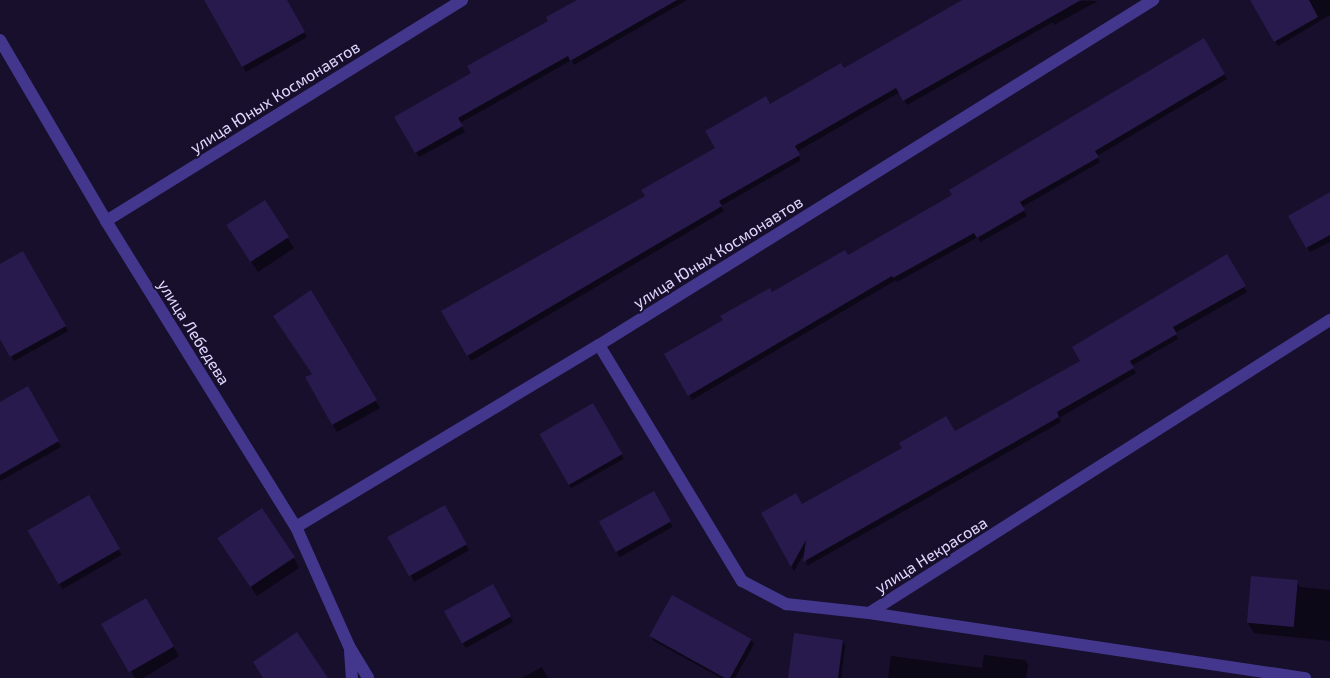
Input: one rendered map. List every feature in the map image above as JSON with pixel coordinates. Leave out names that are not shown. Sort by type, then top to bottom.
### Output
[{"type":"street","name":"улица Юных Космонавтов","points":[[106,221],[462,0]]},
{"type":"street","name":"улица Юных Космонавтов","points":[[296,526],[599,345],[1154,0]]},
{"type":"street","name":"улица Лебедева","points":[[0,40],[106,221],[296,526],[349,646],[368,678]]},
{"type":"street","name":"улица Некрасова","points":[[869,613],[1330,320]]},
{"type":"street","points":[[599,345],[742,581],[786,604],[869,613]]},
{"type":"street","name":"улица Некрасова","points":[[869,613],[1304,678]]},
{"type":"street","name":"улица Лебедева","points":[[349,646],[352,678]]},
{"type":"building","points":[[204,0],[287,0],[305,32],[242,67]]},
{"type":"building","points":[[577,0],[677,0],[570,61],[568,56],[458,118],[463,126],[415,153],[394,117],[471,73],[467,66],[548,21],[546,17]]},
{"type":"building","points":[[962,0],[1081,0],[903,101],[896,88],[795,146],[800,155],[719,201],[722,206],[467,356],[441,311],[645,196],[641,190],[715,148],[705,131],[766,96],[770,104],[841,63],[844,68]]},
{"type":"building","points":[[1250,0],[1309,0],[1318,17],[1274,42]]},
{"type":"building","points":[[1204,38],[1225,74],[1095,151],[1099,157],[1020,202],[1025,210],[977,238],[974,233],[893,278],[892,276],[688,396],[664,354],[723,320],[720,316],[770,288],[772,292],[845,250],[848,255],[952,195],[949,190]]},
{"type":"building","points":[[1330,192],[1330,235],[1306,248],[1288,216]]},
{"type":"building","points":[[265,200],[289,237],[250,262],[226,225]]},
{"type":"building","points":[[23,251],[66,326],[10,357],[0,339],[0,264]]},
{"type":"building","points":[[1227,254],[1246,286],[1173,327],[1177,334],[1130,361],[1134,368],[1057,412],[1059,417],[803,562],[806,540],[791,567],[761,513],[796,493],[802,504],[902,448],[899,443],[946,416],[955,431],[1080,361],[1072,347]]},
{"type":"building","points":[[311,290],[377,400],[332,425],[305,377],[312,374],[273,316]]},
{"type":"building","points":[[28,386],[59,441],[0,475],[0,402]]},
{"type":"building","points":[[593,403],[622,454],[569,485],[539,434]]},
{"type":"building","points":[[654,491],[671,522],[616,552],[599,522]]},
{"type":"building","points":[[89,495],[120,549],[59,584],[28,530]]},
{"type":"building","points":[[445,505],[467,544],[409,576],[387,537]]},
{"type":"building","points":[[262,508],[295,557],[250,587],[217,538]]},
{"type":"building","points":[[1251,576],[1298,580],[1294,627],[1247,623]]},
{"type":"building","points":[[493,584],[511,616],[462,644],[444,611]]},
{"type":"building","points":[[672,595],[752,639],[730,678],[725,678],[649,636]]},
{"type":"building","points":[[146,598],[174,646],[129,672],[101,624]]},
{"type":"building","points":[[297,632],[328,678],[263,678],[253,662]]},
{"type":"building","points":[[794,633],[843,640],[838,678],[788,678]]}]
